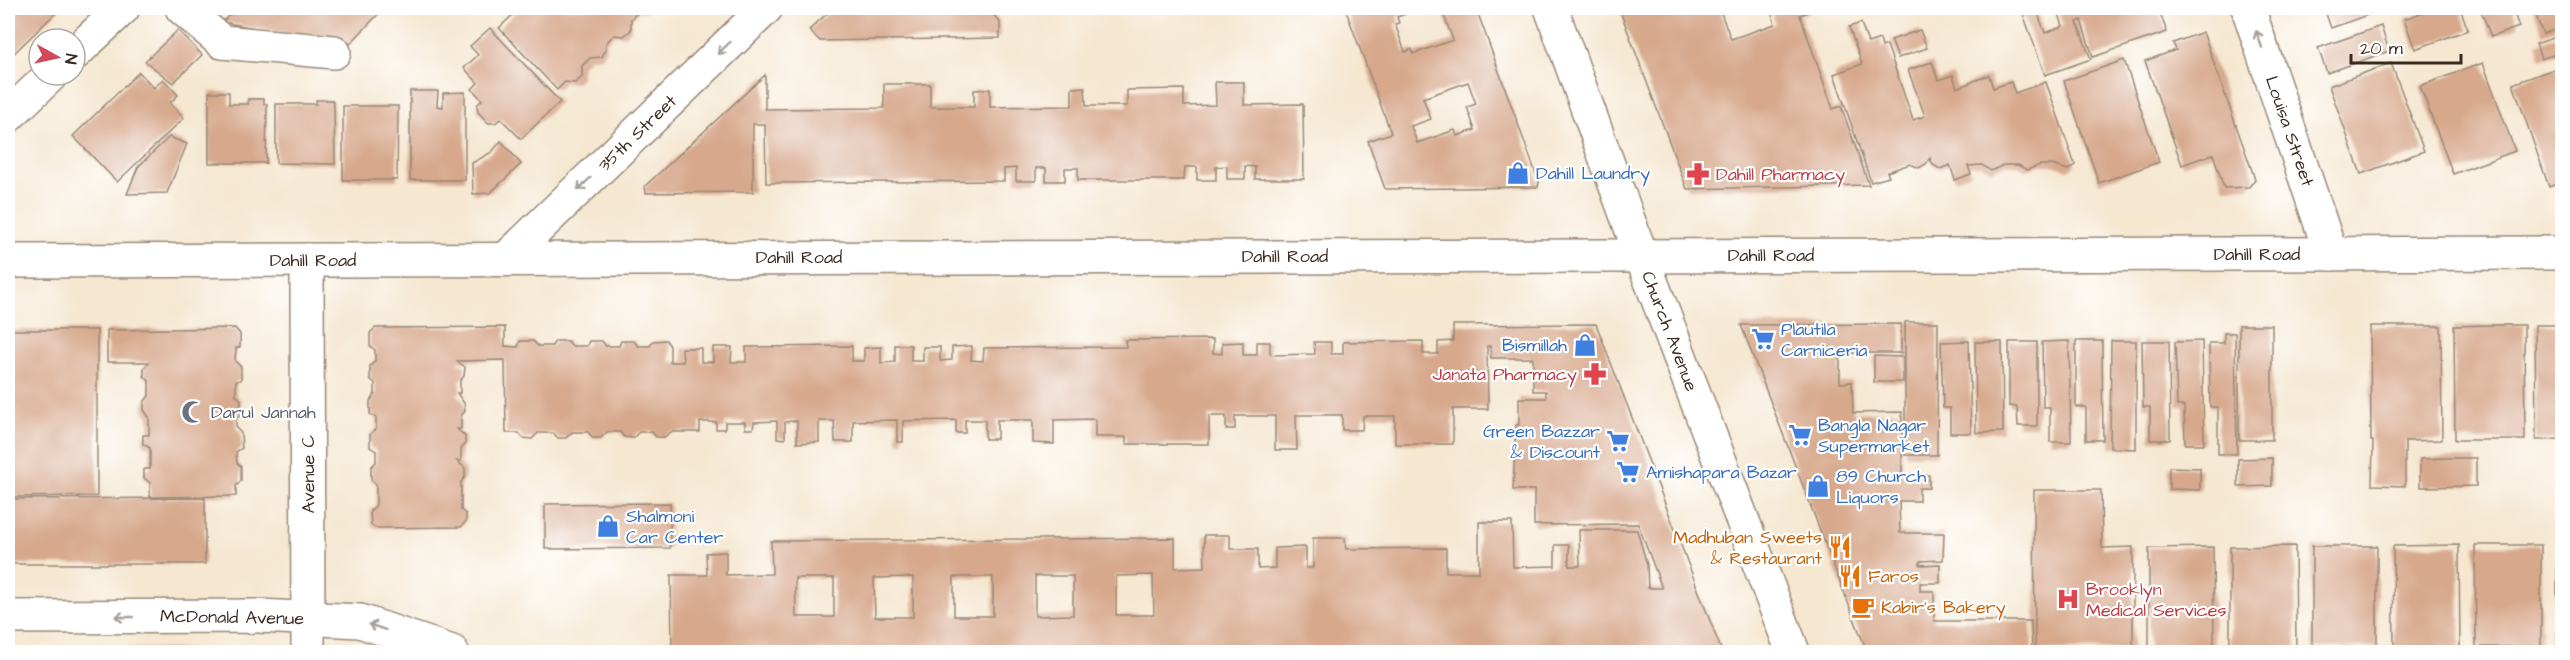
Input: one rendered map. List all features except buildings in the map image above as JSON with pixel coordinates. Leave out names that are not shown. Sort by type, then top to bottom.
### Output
[{"type":"street","points":[[87,42],[123,8]]},
{"type":"street","points":[[182,8],[222,42],[334,52]]},
{"type":"street","name":"35th Street","points":[[507,258],[766,8]]},
{"type":"street","name":"Church Avenue","points":[[1551,8],[1641,255],[1793,652]]},
{"type":"street","name":"Louisa Street","points":[[2248,8],[2331,254]]},
{"type":"street","points":[[8,116],[38,87]]},
{"type":"street","name":"Dahill Road","points":[[8,261],[2562,253]]},
{"type":"street","name":"Avenue C","points":[[307,260],[308,652]]},
{"type":"street","name":"McDonald Avenue","points":[[8,617],[259,616],[360,621],[452,652]]},
{"type":"place","name":"Dahill Laundry","points":[[1518,173]]},
{"type":"place","name":"Dahill Pharmacy","points":[[1698,174]]},
{"type":"place","name":"Plautila Carniceria","points":[[1763,339]]},
{"type":"place","name":"Bismillah","points":[[1585,345]]},
{"type":"place","name":"Janata Pharmacy","points":[[1595,374]]},
{"type":"place","name":"Darul Jannah","points":[[193,412]]},
{"type":"place","name":"Bangla Nagar Supermarket","points":[[1800,435]]},
{"type":"place","name":"Green Bazzar & Discount","points":[[1618,441]]},
{"type":"place","name":"Amishapara Bazar","points":[[1628,472]]},
{"type":"place","name":"89 Church Liquors","points":[[1818,486]]},
{"type":"place","name":"Shalmoni Car Center","points":[[608,526]]},
{"type":"place","name":"Madhuban Sweets & Restaurant","points":[[1840,547]]},
{"type":"place","name":"Faros","points":[[1850,576]]},
{"type":"place","name":"Brooklyn Medical Services","points":[[2068,599]]},
{"type":"place","name":"Kabir's Bakery","points":[[1863,607]]}]
